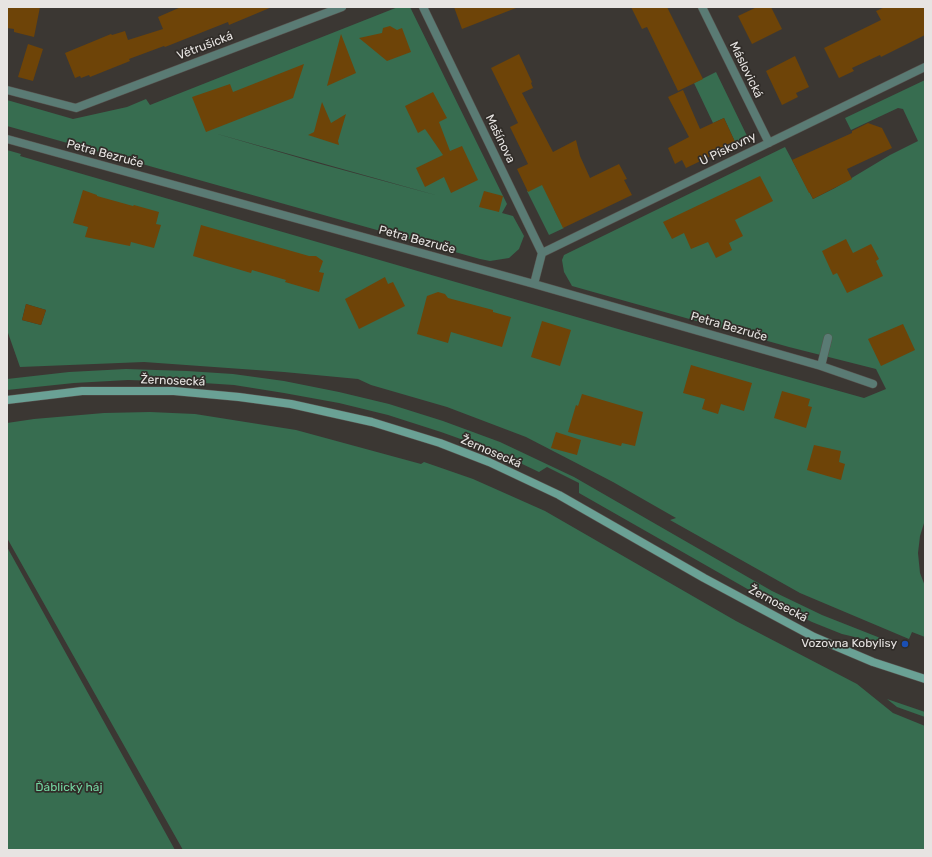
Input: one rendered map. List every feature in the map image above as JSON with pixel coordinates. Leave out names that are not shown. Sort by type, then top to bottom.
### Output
[{"type":"street","name":"Větrušická","points":[[7,90],[76,108],[342,7]]},
{"type":"street","name":"Mašínova","points":[[424,7],[542,253]]},
{"type":"street","name":"Máslovická","points":[[702,7],[769,143]]},
{"type":"street","name":"U Pískovny","points":[[542,253],[925,67]]},
{"type":"street","name":"Petra Bezruče","points":[[7,139],[534,284],[821,366],[873,384]]},
{"type":"street","points":[[534,284],[542,253]]},
{"type":"street","points":[[821,366],[828,338]]},
{"type":"street","name":"Žernosecká","points":[[7,400],[82,391],[174,391],[291,404],[372,422],[440,443],[489,462],[579,506],[704,578],[814,637],[873,662],[925,680]]},
{"type":"green space","points":[[398,7],[410,7],[507,204],[502,213],[513,216],[524,236],[519,249],[509,258],[490,261],[480,259],[7,126],[7,100],[73,119],[127,107],[146,99],[150,105]],"holes":[[[214,133],[439,196],[317,163]]]},
{"type":"green space","points":[[716,72],[748,138],[736,144],[724,118],[713,123],[694,83]]},
{"type":"green space","points":[[925,80],[925,520],[920,536],[918,553],[920,573],[925,586],[925,637],[912,632],[909,639],[800,593],[670,520],[676,518],[613,482],[526,437],[447,407],[371,385],[358,379],[284,372],[144,362],[20,367],[7,330],[7,150],[21,154],[20,156],[632,333],[864,398],[886,389],[876,369],[789,347],[572,286],[564,272],[562,260],[564,255],[785,147],[813,199],[835,188],[890,155],[918,141],[903,109],[898,108],[851,130],[845,118]],"holes":[[[26,304],[46,310],[41,325],[22,320]]]},
{"type":"green space","points":[[550,180],[563,204],[554,209],[564,228],[549,235],[527,191]]},
{"type":"green space","points":[[126,369],[233,374],[284,381],[389,404],[443,421],[500,442],[574,477],[772,591],[822,615],[893,643],[893,646],[842,634],[812,622],[765,599],[579,493],[579,483],[547,467],[539,472],[497,452],[388,415],[339,403],[234,385],[128,380],[74,383],[7,390],[7,379],[69,372]]},
{"type":"green space","points":[[150,412],[195,414],[296,430],[421,464],[424,462],[473,479],[545,511],[736,621],[857,684],[893,713],[925,726],[925,850],[183,850],[7,538],[7,423],[34,419],[104,413]]},
{"type":"green space","name":"Ďáblický háj","points":[[7,547],[175,850],[7,850]]},
{"type":"green space","points":[[887,699],[925,712],[925,717],[897,707]]},
{"type":"building","points":[[7,7],[40,7],[34,37],[14,32],[14,29],[7,28]]},
{"type":"building","points":[[181,7],[272,7],[229,25],[228,22],[165,47],[164,46],[129,59],[130,61],[90,77],[89,75],[81,78],[80,76],[75,78],[65,53],[111,34],[125,31],[128,40],[163,29],[158,17]]},
{"type":"building","points":[[454,7],[516,7],[516,8],[462,29]]},
{"type":"building","points":[[631,7],[667,7],[703,79],[678,91],[647,27],[642,29]]},
{"type":"building","points":[[757,7],[771,7],[782,29],[752,44],[738,16]]},
{"type":"building","points":[[885,7],[925,7],[925,35],[881,57],[880,55],[852,68],[854,71],[839,78],[824,48],[881,20],[876,11]]},
{"type":"building","points":[[390,26],[397,30],[402,28],[411,52],[387,61],[359,38],[382,33],[383,28]]},
{"type":"building","points":[[341,34],[356,73],[327,86]]},
{"type":"building","points":[[28,44],[43,49],[33,81],[18,77]]},
{"type":"building","points":[[519,54],[532,82],[533,88],[522,93],[553,152],[576,140],[580,156],[590,178],[619,164],[627,179],[624,180],[632,195],[563,228],[542,185],[528,192],[517,169],[528,164],[510,127],[518,123],[491,68]]},
{"type":"building","points":[[795,56],[809,87],[796,93],[798,97],[782,105],[766,71]]},
{"type":"building","points":[[304,64],[293,98],[206,132],[192,97],[230,84],[233,92]]},
{"type":"building","points":[[683,90],[700,129],[724,118],[736,144],[686,168],[682,160],[675,164],[668,148],[689,137],[668,97]]},
{"type":"building","points":[[433,92],[447,118],[439,122],[450,151],[462,146],[478,180],[451,193],[444,177],[425,187],[416,168],[443,155],[425,129],[418,133],[405,106]]},
{"type":"building","points":[[322,102],[331,123],[346,114],[338,141],[339,145],[308,135],[314,132]]},
{"type":"building","points":[[868,123],[882,128],[892,148],[847,169],[852,179],[813,199],[792,160],[852,133],[852,131]]},
{"type":"building","points":[[760,176],[773,201],[735,220],[743,236],[729,243],[732,250],[716,258],[708,242],[691,249],[684,233],[672,239],[663,222]]},
{"type":"building","points":[[83,190],[97,196],[159,212],[156,224],[161,225],[154,248],[131,242],[130,246],[85,237],[88,227],[73,223]]},
{"type":"building","points":[[484,191],[503,196],[499,212],[479,207]]},
{"type":"building","points":[[201,225],[309,256],[316,256],[323,261],[319,272],[324,273],[319,292],[252,270],[251,273],[193,256]]},
{"type":"building","points":[[846,239],[853,253],[871,244],[879,259],[876,261],[883,276],[847,293],[837,273],[833,275],[822,251]]},
{"type":"building","points":[[385,277],[388,284],[393,282],[405,306],[359,329],[345,299]]},
{"type":"building","points":[[438,292],[445,294],[448,298],[493,310],[493,312],[511,317],[502,347],[451,332],[448,343],[417,334],[427,296]]},
{"type":"building","points":[[26,304],[46,310],[41,325],[22,320]]},
{"type":"building","points":[[542,321],[571,330],[560,366],[531,357]]},
{"type":"building","points":[[903,324],[915,350],[881,366],[868,339]]},
{"type":"building","points":[[691,365],[752,383],[744,411],[721,404],[718,414],[702,409],[705,399],[683,393]]},
{"type":"building","points":[[782,391],[810,399],[808,406],[812,407],[806,428],[774,418]]},
{"type":"building","points":[[582,394],[643,412],[635,446],[622,443],[621,446],[568,432],[576,405],[578,406]]},
{"type":"building","points":[[556,432],[581,440],[577,455],[551,448]]},
{"type":"building","points":[[814,445],[841,451],[839,462],[845,464],[841,480],[807,470]]},
{"type":"place","name":"Vozovna Kobylisy","points":[[905,644]]}]
